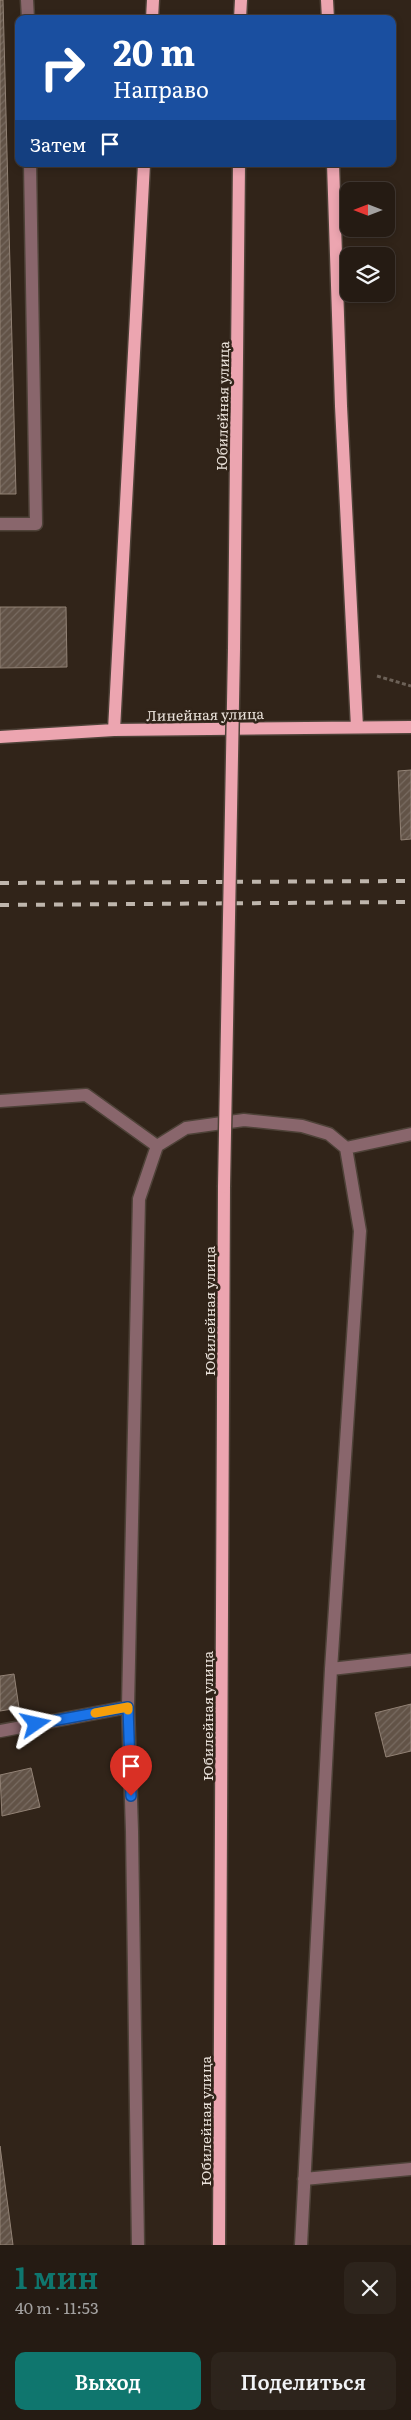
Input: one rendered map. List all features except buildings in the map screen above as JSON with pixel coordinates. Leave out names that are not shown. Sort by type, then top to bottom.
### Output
[{"type":"main road","points":[[152,0],[152,15]]},
{"type":"main road","points":[[240,15],[241,0]]},
{"type":"main road","points":[[327,0],[328,15]]},
{"type":"main road","points":[[114,730],[144,167]]},
{"type":"main road","name":"Юбилейная улица","points":[[219,2245],[224,1188],[234,649],[239,167]]},
{"type":"main road","points":[[332,167],[341,406],[357,727]]},
{"type":"main road","name":"Линейная улица","points":[[0,737],[114,730],[411,727]]},
{"type":"street","points":[[27,0],[28,15]]},
{"type":"street","points":[[0,524],[36,524],[30,167]]},
{"type":"street","points":[[0,1101],[86,1095],[157,1146]]},
{"type":"street","points":[[138,2245],[132,1831],[128,1707],[139,1199],[157,1146],[186,1128],[244,1120],[302,1126],[329,1134],[346,1148],[360,1231],[331,1669],[301,2245]]},
{"type":"street","points":[[346,1148],[411,1134]]},
{"type":"street","points":[[331,1669],[411,1660]]},
{"type":"street","points":[[0,1731],[128,1707]]},
{"type":"street","points":[[304,2178],[411,2169]]},
{"type":"path","points":[[355,670],[411,686]]},
{"type":"railway","points":[[0,883],[411,881]]},
{"type":"railway","points":[[0,905],[411,902]]},
{"type":"slow traffic","points":[[95,1713],[128,1707],[128,1710]]},
{"type":"route","points":[[36,1724],[128,1707],[131,1796]]}]
